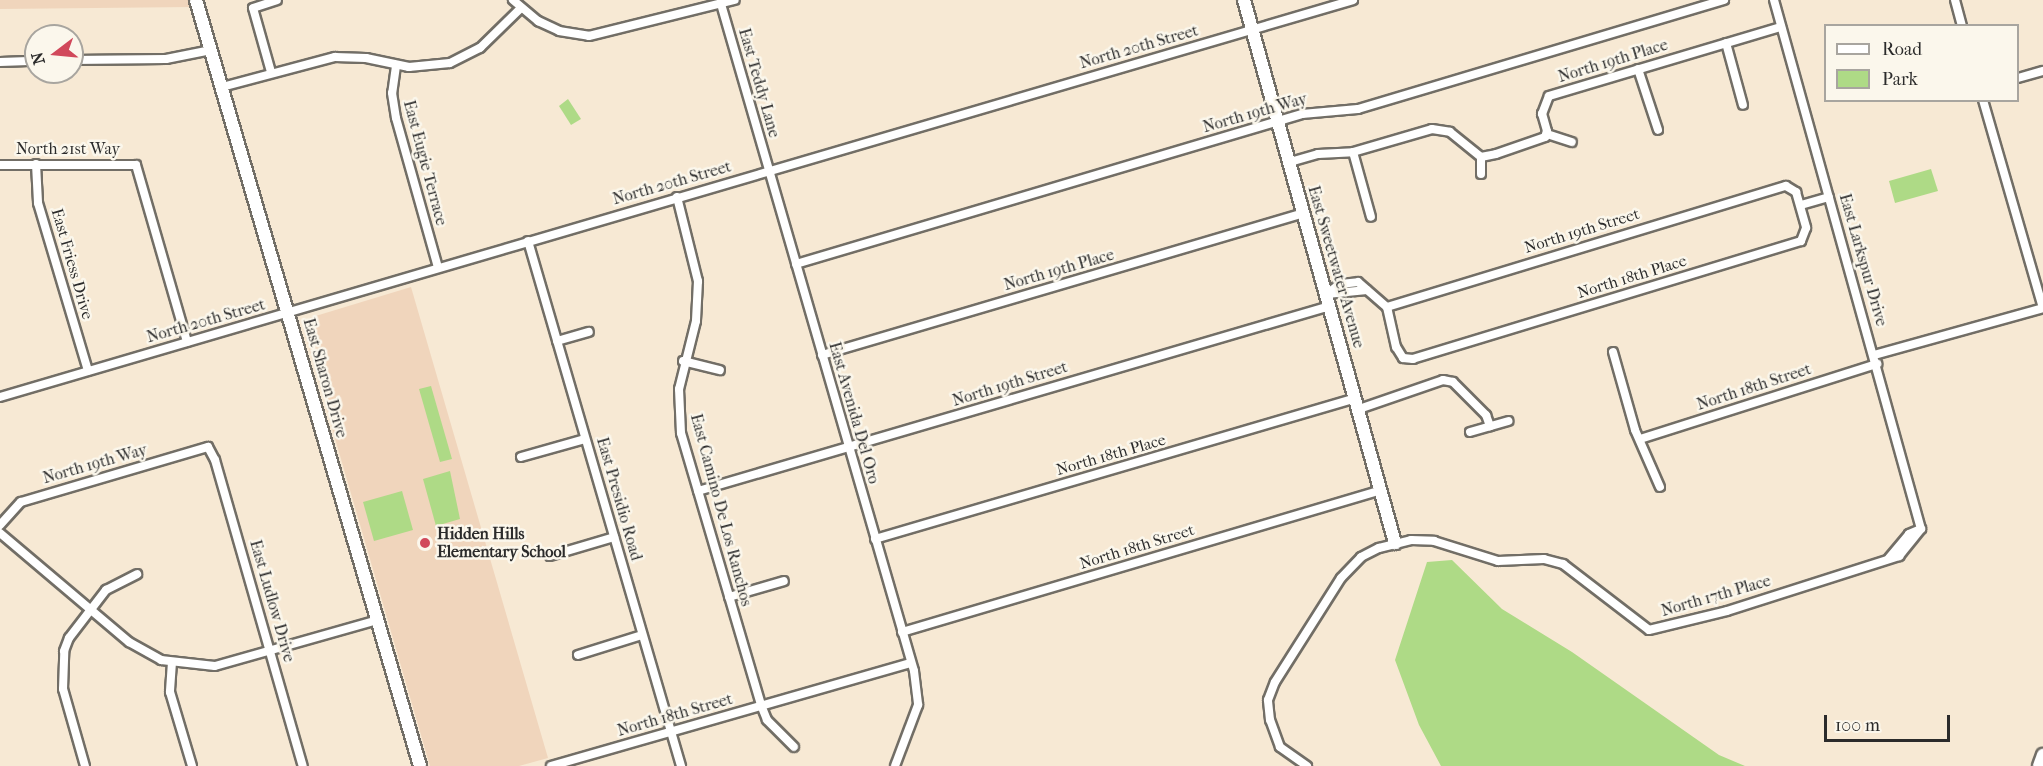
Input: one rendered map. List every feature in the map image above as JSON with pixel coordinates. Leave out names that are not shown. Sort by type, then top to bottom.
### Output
[{"type":"street","name":"East Sharon Drive","points":[[196,0],[420,766]]},
{"type":"street","points":[[271,72],[253,8],[277,0]]},
{"type":"street","points":[[513,0],[538,21],[559,31],[589,36],[735,0]]},
{"type":"street","name":"East Sweetwater Avenue","points":[[1244,0],[1358,403],[1395,543]]},
{"type":"street","name":"North 20th Street","points":[[0,397],[1353,0]]},
{"type":"street","name":"North 19th Way","points":[[796,264],[1278,122],[1323,110],[1358,109],[1724,0]]},
{"type":"street","name":"East Larkspur Drive","points":[[1774,0],[1876,360],[1921,529]]},
{"type":"street","points":[[1955,0],[1961,24]]},
{"type":"street","name":"East Teddy Lane","points":[[721,4],[769,171]]},
{"type":"street","points":[[222,87],[271,72],[343,57],[396,66],[433,67],[465,57],[521,8]]},
{"type":"street","name":"North 19th Place","points":[[1547,134],[1542,114],[1549,96],[1781,27]]},
{"type":"street","points":[[1726,43],[1743,105]]},
{"type":"street","points":[[84,60],[166,59],[211,50]]},
{"type":"street","points":[[0,62],[24,61]]},
{"type":"street","name":"East Eugie Terrace","points":[[396,66],[392,93],[396,118],[438,267]]},
{"type":"street","points":[[1638,69],[1658,130]]},
{"type":"street","points":[[2019,78],[2043,71]]},
{"type":"street","points":[[1984,102],[2043,308]]},
{"type":"street","points":[[1290,162],[1318,154],[1353,152],[1432,129],[1450,132],[1481,157]]},
{"type":"street","points":[[1481,157],[1547,134],[1572,142]]},
{"type":"street","points":[[1353,152],[1371,217]]},
{"type":"street","points":[[1481,157],[1481,174]]},
{"type":"street","name":"East Friess Drive","points":[[36,164],[38,203],[88,371]]},
{"type":"street","name":"North 21st Way","points":[[0,165],[136,165],[187,342]]},
{"type":"street","name":"East Avenida Del Oro","points":[[769,171],[911,663],[918,705],[895,766]]},
{"type":"street","name":"North 19th Street","points":[[698,491],[1328,300],[1351,281],[1368,290],[1387,307],[1786,186],[1792,187],[1801,205]]},
{"type":"street","name":"East Camino De Los Ranchos","points":[[677,197],[698,281],[696,321],[684,361],[678,409],[698,491],[760,705],[767,720],[794,747]]},
{"type":"street","points":[[1801,205],[1829,197]]},
{"type":"street","name":"North 18th Place","points":[[1387,307],[1396,347],[1407,360],[1801,241],[1806,228],[1801,205]]},
{"type":"street","name":"North 19th Place","points":[[822,356],[1304,213]]},
{"type":"street","name":"East Presidio Road","points":[[528,241],[681,766]]},
{"type":"street","name":"North 18th Street","points":[[1640,439],[1876,360],[2043,308]]},
{"type":"street","points":[[557,341],[589,332]]},
{"type":"street","points":[[1613,352],[1640,439],[1660,487]]},
{"type":"street","points":[[684,361],[720,370]]},
{"type":"street","name":"North 18th Place","points":[[875,540],[1443,380],[1453,382],[1486,415],[1490,426]]},
{"type":"street","points":[[1470,432],[1508,421]]},
{"type":"street","points":[[522,457],[585,439]]},
{"type":"street","name":"North 19th Way","points":[[0,525],[21,502],[31,498],[208,447]]},
{"type":"street","name":"East Ludlow Drive","points":[[208,447],[216,460],[303,766]]},
{"type":"street","name":"North 18th Street","points":[[902,632],[1381,490]]},
{"type":"street","name":"North 17th Place","points":[[1307,766],[1280,747],[1275,736],[1268,700],[1275,682],[1341,578],[1361,557],[1395,543],[1434,541],[1498,561],[1544,559],[1563,564],[1649,630],[1727,611],[1889,558],[1909,534],[1921,529]]},
{"type":"street","points":[[0,532],[129,642],[171,662],[215,666],[378,620]]},
{"type":"street","points":[[550,556],[614,537]]},
{"type":"street","points":[[85,766],[61,670],[69,638],[106,590],[137,574]]},
{"type":"street","points":[[729,597],[784,581]]},
{"type":"street","points":[[578,655],[642,635]]},
{"type":"street","points":[[171,662],[170,692],[192,766]]},
{"type":"street","name":"North 18th Street","points":[[550,766],[911,663]]},
{"type":"street","points":[[2039,766],[2043,755]]},
{"type":"shaded area","points":[[0,0],[189,0],[191,7],[0,9]]},
{"type":"shaded area","name":"Hidden Hills Elementary School","points":[[411,287],[548,758],[519,766],[430,766],[303,328],[309,318]]},
{"type":"green space","points":[[568,99],[581,119],[571,125],[559,106]]},
{"type":"green space","points":[[1931,169],[1938,191],[1895,203],[1889,181]]},
{"type":"green space","points":[[431,386],[452,459],[440,462],[419,389]]},
{"type":"green space","points":[[450,471],[460,519],[436,526],[423,479]]},
{"type":"green space","points":[[402,491],[413,530],[374,541],[363,502]]},
{"type":"green space","points":[[1452,560],[1502,609],[1572,652],[1719,755],[1745,766],[1441,766],[1419,725],[1395,660],[1427,562]]},
{"type":"place","name":"Hidden Hills Elementary School","points":[[425,543]]}]
